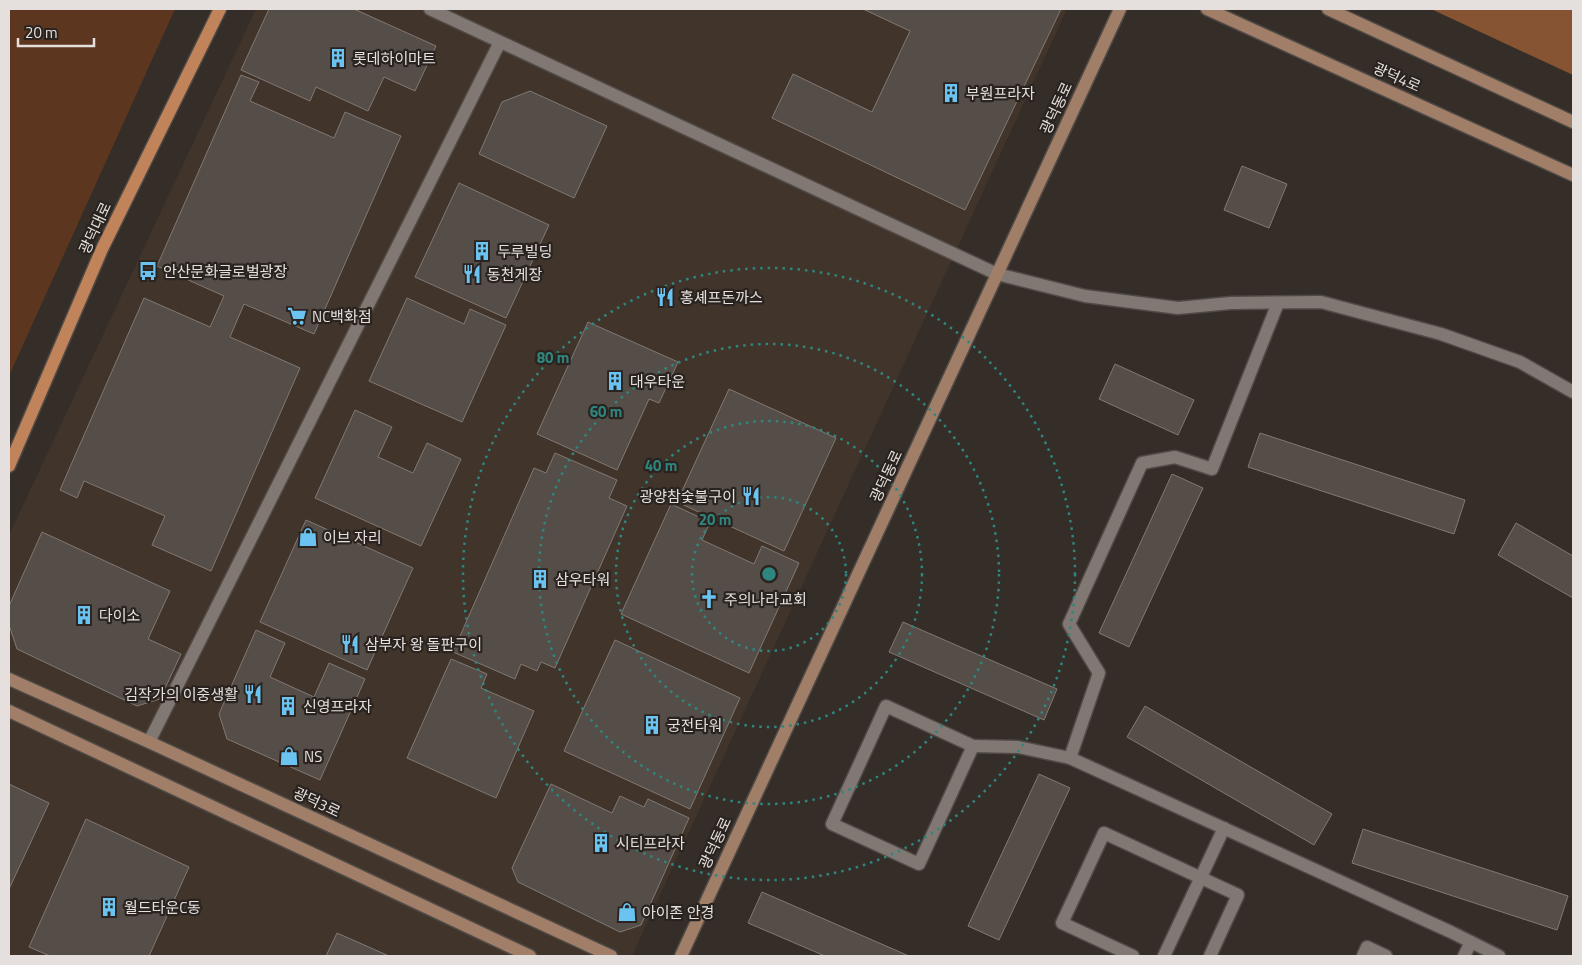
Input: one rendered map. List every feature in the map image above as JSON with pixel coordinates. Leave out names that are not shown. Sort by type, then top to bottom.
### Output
[{"type":"main road","name":"광덕대로","points":[[9,466],[102,249],[220,9]]},
{"type":"street","points":[[430,9],[997,274],[1085,296],[1178,308],[1231,303],[1321,302],[1441,334],[1520,362],[1573,392]]},
{"type":"street","name":"광덕동로","points":[[681,956],[1120,9]]},
{"type":"street","name":"광덕4로","points":[[1207,9],[1573,175]]},
{"type":"street","points":[[1328,9],[1573,122]]},
{"type":"street","points":[[149,742],[500,42]]},
{"type":"street","points":[[1070,758],[1099,673],[1069,624],[1142,463],[1175,457],[1212,469],[1278,303]]},
{"type":"street","name":"광덕3로","points":[[9,679],[611,956]]},
{"type":"street","points":[[973,746],[919,864],[832,824],[886,706],[973,746],[1018,747],[1070,758],[1499,956]]},
{"type":"street","points":[[9,711],[530,956]]},
{"type":"street","points":[[1164,956],[1224,828]]},
{"type":"street","points":[[1133,956],[1062,923],[1104,833],[1238,895],[1210,956]]},
{"type":"street","points":[[1464,956],[1471,942]]},
{"type":"street","points":[[1363,956],[1367,947],[1386,956]]},
{"type":"shaded area","points":[[9,9],[175,9],[9,376]]},
{"type":"shaded area","points":[[256,9],[1067,9],[632,956],[9,956],[9,535]]},
{"type":"shaded area","points":[[1431,9],[1573,9],[1573,75]]},
{"type":"building","name":"롯데하이마트","points":[[269,9],[354,9],[436,46],[415,91],[384,77],[368,111],[316,87],[310,101],[241,70]]},
{"type":"building","name":"부원프라자","points":[[863,9],[1061,9],[965,210],[772,118],[793,74],[872,112],[910,31]]},
{"type":"building","name":"NC백화점","points":[[241,75],[259,82],[250,101],[334,138],[345,112],[401,136],[314,334],[244,304],[230,337],[300,368],[211,571],[152,545],[165,516],[84,481],[77,498],[60,490],[144,298],[210,327],[224,296],[157,266]]},
{"type":"building","points":[[530,91],[607,126],[574,198],[479,154],[502,102]]},
{"type":"building","points":[[1242,166],[1287,184],[1269,228],[1224,210]]},
{"type":"building","name":"두루빌딩","points":[[459,183],[549,225],[506,318],[415,277]]},
{"type":"building","points":[[407,298],[464,324],[470,309],[506,325],[462,422],[369,381]]},
{"type":"building","name":"대우타운","points":[[588,322],[678,362],[659,403],[649,399],[617,470],[537,434]]},
{"type":"building","points":[[1115,364],[1194,400],[1178,435],[1099,399]]},
{"type":"building","points":[[729,389],[836,438],[784,551],[677,502]]},
{"type":"building","points":[[355,410],[392,427],[378,457],[413,473],[427,443],[461,459],[421,546],[315,498]]},
{"type":"building","points":[[1260,433],[1465,500],[1454,534],[1248,467]]},
{"type":"building","name":"삼우타워","points":[[555,453],[617,480],[609,498],[627,506],[555,668],[541,662],[537,671],[521,664],[515,679],[453,652],[534,468],[546,473]]},
{"type":"building","points":[[1172,474],[1203,488],[1129,647],[1099,633]]},
{"type":"building","points":[[671,504],[710,522],[702,540],[754,564],[762,546],[799,563],[749,673],[621,614]]},
{"type":"building","points":[[306,520],[413,568],[367,670],[260,622]]},
{"type":"building","points":[[1516,523],[1573,556],[1573,598],[1498,555]]},
{"type":"building","name":"다이소","points":[[42,532],[170,591],[148,639],[181,654],[160,699],[137,706],[17,649],[9,625],[9,606]]},
{"type":"building","points":[[903,622],[1057,689],[1044,720],[889,652]]},
{"type":"building","name":"신영프라자","points":[[256,630],[285,643],[270,677],[314,697],[329,663],[365,679],[320,780],[227,739],[219,714]]},
{"type":"building","name":"궁전타워","points":[[615,640],[740,698],[690,809],[564,751]]},
{"type":"building","points":[[451,659],[487,674],[481,688],[534,711],[496,798],[407,758]]},
{"type":"building","points":[[1145,706],[1332,814],[1314,845],[1127,737]]},
{"type":"building","points":[[1039,774],[1070,788],[999,940],[968,926]]},
{"type":"building","points":[[9,784],[49,803],[9,889]]},
{"type":"building","name":"시티프라자","points":[[551,784],[612,813],[620,796],[644,807],[648,799],[689,818],[641,925],[620,932],[518,882],[512,868]]},
{"type":"building","name":"월드타운C동","points":[[86,819],[189,867],[149,956],[50,956],[29,947]]},
{"type":"building","points":[[1363,829],[1568,896],[1557,930],[1352,863]]},
{"type":"building","points":[[762,892],[909,956],[825,956],[748,923]]},
{"type":"building","points":[[337,933],[389,956],[326,956]]},
{"type":"place","name":"롯데하이마트","points":[[338,58]]},
{"type":"place","name":"부원프라자","points":[[951,93]]},
{"type":"place","name":"두루빌딩","points":[[482,251]]},
{"type":"place","name":"안산문화글로벌광장","points":[[148,271]]},
{"type":"place","name":"동천게장","points":[[472,274]]},
{"type":"place","name":"홍셰프돈까스","points":[[665,297]]},
{"type":"place","name":"NC백화점","points":[[297,316]]},
{"type":"place","name":"대우타운","points":[[615,381]]},
{"type":"place","name":"광양참숯불구이","points":[[751,496]]},
{"type":"place","name":"이브 자리","points":[[308,537]]},
{"type":"place","name":"삼우타워","points":[[540,579]]},
{"type":"place","name":"주의나라교회","points":[[709,599]]},
{"type":"place","name":"다이소","points":[[84,615]]},
{"type":"place","name":"삼부자 왕 돌판구이","points":[[350,644]]},
{"type":"place","name":"김작가의 이중생활","points":[[253,694]]},
{"type":"place","name":"신영프라자","points":[[288,706]]},
{"type":"place","name":"궁전타워","points":[[652,725]]},
{"type":"place","name":"NS","points":[[289,756]]},
{"type":"place","name":"시티프라자","points":[[601,843]]},
{"type":"place","name":"월드타운C동","points":[[109,907]]},
{"type":"place","name":"아이존 안경","points":[[627,912]]}]
